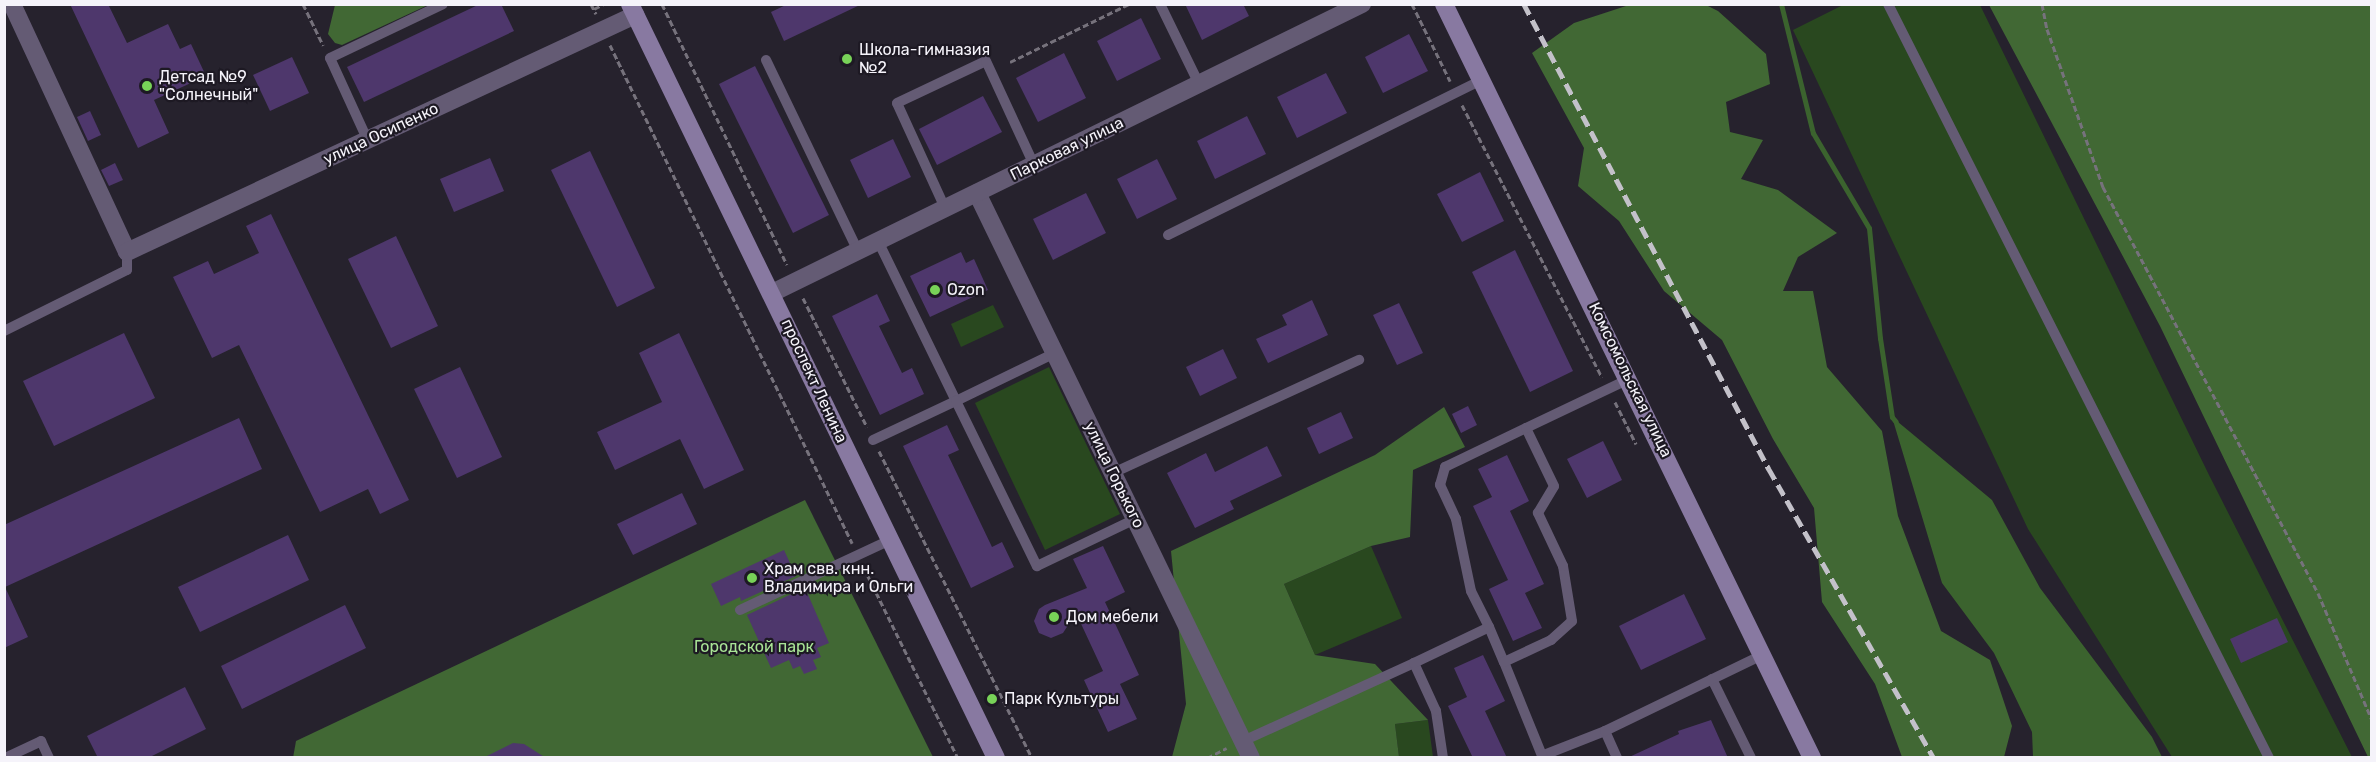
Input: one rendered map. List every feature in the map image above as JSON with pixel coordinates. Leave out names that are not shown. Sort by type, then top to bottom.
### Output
[{"type":"street","points":[[12,4],[127,252]]},
{"type":"street","name":"Парковая улица","points":[[772,293],[1362,4]]},
{"type":"street","name":"Комсомольская улица","points":[[1444,4],[1812,758]]},
{"type":"street","name":"улица Осипенко","points":[[127,252],[603,30],[633,10]]},
{"type":"street","name":"проспект Ленина","points":[[633,10],[996,758]]},
{"type":"street","name":"улица Горького","points":[[977,193],[1251,758]]},
{"type":"lane","points":[[368,141],[330,58],[443,4]]},
{"type":"lane","points":[[1160,4],[1199,84]]},
{"type":"lane","points":[[1888,4],[2269,758]]},
{"type":"lane","points":[[766,60],[858,251]]},
{"type":"lane","points":[[945,208],[897,103],[986,61],[1034,165]]},
{"type":"lane","points":[[1168,235],[1481,80]]},
{"type":"lane","points":[[878,241],[1037,566],[1135,519]]},
{"type":"lane","points":[[4,331],[127,270],[127,252]]},
{"type":"lane","points":[[873,440],[1055,353]]},
{"type":"lane","points":[[1113,473],[1359,360]]},
{"type":"lane","points":[[1629,379],[1445,467],[1440,485],[1456,519],[1471,591],[1544,756],[1605,731],[1762,655]]},
{"type":"lane","points":[[1504,662],[1551,640],[1572,621],[1563,566],[1538,513],[1554,486],[1527,428]]},
{"type":"lane","points":[[740,610],[890,540]]},
{"type":"lane","points":[[1243,741],[1488,627]]},
{"type":"lane","points":[[1414,663],[1436,711],[1443,758]]},
{"type":"lane","points":[[1712,679],[1750,758]]},
{"type":"lane","points":[[1605,731],[1617,758]]},
{"type":"lane","points":[[5,758],[41,741],[49,758]]},
{"type":"path","points":[[303,4],[330,58]]},
{"type":"path","points":[[591,4],[958,758]]},
{"type":"path","points":[[594,9],[604,4]]},
{"type":"path","points":[[662,4],[795,282],[1032,758]]},
{"type":"path","points":[[1010,62],[1129,4]]},
{"type":"path","points":[[2042,4],[2047,29],[2103,187],[2318,593],[2372,720]]},
{"type":"shaded area","points":[[1843,5],[1980,5],[2210,477],[2352,757],[2172,757],[2028,529],[1793,30]]},
{"type":"shaded area","points":[[993,305],[1004,327],[961,347],[951,324]]},
{"type":"shaded area","points":[[1049,367],[1120,514],[1045,550],[975,403]]},
{"type":"shaded area","points":[[1892,417],[1992,500],[2040,588],[2152,737],[2162,757],[2033,757],[2032,732],[1994,653],[1942,583]]},
{"type":"shaded area","points":[[1371,546],[1402,618],[1315,655],[1284,584]]},
{"type":"shaded area","points":[[1428,720],[1433,757],[1399,757],[1395,724]]},
{"type":"green space","points":[[335,4],[428,5],[342,45],[335,43],[328,34]]},
{"type":"green space","points":[[1629,5],[1706,5],[1718,11],[1766,54],[1770,84],[1726,102],[1730,132],[1763,140],[1741,179],[1778,190],[1837,233],[1798,257],[1783,291],[1813,291],[1827,367],[1882,431],[1898,516],[1941,631],[1990,660],[2012,726],[2004,757],[1902,757],[1875,684],[1822,602],[1814,508],[1773,439],[1722,340],[1664,291],[1619,221],[1578,186],[1584,148],[1532,53],[1574,23]]},
{"type":"green space","points":[[1989,5],[2371,5],[2371,757],[2368,757],[2160,326]]},
{"type":"green space","points":[[1444,407],[1465,447],[1413,470],[1410,537],[1371,546],[1284,584],[1315,655],[1375,664],[1428,720],[1395,724],[1399,757],[1172,757],[1186,704],[1171,551],[1375,455]]},
{"type":"green space","name":"Городской парк","points":[[805,500],[933,757],[293,758],[296,741]]},
{"type":"building","points":[[70,4],[108,4],[127,43],[168,24],[180,49],[191,44],[206,76],[154,100],[169,133],[138,148]]},
{"type":"building","points":[[480,4],[501,4],[514,31],[364,102],[347,67]]},
{"type":"building","points":[[788,4],[862,4],[784,41],[771,12]]},
{"type":"building","points":[[1185,4],[1243,4],[1249,16],[1202,40]]},
{"type":"building","points":[[1141,18],[1161,59],[1117,81],[1097,41]]},
{"type":"building","points":[[1409,34],[1428,71],[1383,93],[1365,57]]},
{"type":"building","points":[[1064,53],[1086,98],[1038,122],[1016,78]]},
{"type":"building","points":[[292,57],[309,93],[270,111],[253,75]]},
{"type":"building","points":[[755,66],[829,215],[793,233],[719,84]]},
{"type":"building","points":[[1326,73],[1347,113],[1297,138],[1277,97]]},
{"type":"building","points":[[983,96],[1002,132],[937,165],[919,129]]},
{"type":"building","points":[[90,111],[101,135],[88,141],[77,117]]},
{"type":"building","points":[[1247,116],[1266,154],[1215,179],[1197,141]]},
{"type":"building","points":[[893,139],[911,177],[868,198],[850,160]]},
{"type":"building","points":[[590,151],[655,288],[617,307],[551,170]]},
{"type":"building","points":[[490,158],[504,191],[454,212],[440,179]]},
{"type":"building","points":[[1157,159],[1177,199],[1137,219],[1117,179]]},
{"type":"building","points":[[115,163],[123,180],[109,186],[101,170]]},
{"type":"building","points":[[1480,172],[1504,221],[1462,242],[1437,194]]},
{"type":"building","points":[[1086,193],[1106,233],[1053,260],[1033,219]]},
{"type":"building","points":[[271,214],[409,500],[380,514],[368,489],[320,512],[239,345],[212,358],[173,277],[208,261],[214,274],[259,253],[246,226]]},
{"type":"building","points":[[396,236],[438,326],[391,348],[348,259]]},
{"type":"building","points":[[1515,250],[1573,371],[1530,392],[1472,272]]},
{"type":"building","points":[[961,252],[966,263],[974,259],[988,290],[930,317],[910,276]]},
{"type":"building","points":[[877,294],[890,321],[879,326],[902,373],[912,368],[924,394],[880,415],[832,316]]},
{"type":"building","points":[[1312,300],[1328,335],[1268,363],[1256,339],[1287,325],[1282,315]]},
{"type":"building","points":[[1399,303],[1423,353],[1397,365],[1373,315]]},
{"type":"building","points":[[124,333],[155,398],[54,446],[23,381]]},
{"type":"building","points":[[679,333],[744,470],[704,489],[680,439],[615,470],[597,432],[662,402],[639,353]]},
{"type":"building","points":[[1223,349],[1237,378],[1200,396],[1186,367]]},
{"type":"building","points":[[460,367],[502,457],[457,478],[414,389]]},
{"type":"building","points":[[1468,406],[1477,425],[1461,433],[1452,414]]},
{"type":"building","points":[[1341,412],[1353,438],[1319,454],[1307,428]]},
{"type":"building","points":[[239,418],[262,469],[5,587],[28,637],[4,648],[4,525]]},
{"type":"building","points":[[947,425],[959,450],[948,455],[992,547],[1002,542],[1014,567],[971,588],[903,446]]},
{"type":"building","points":[[1603,441],[1622,480],[1587,498],[1567,459]]},
{"type":"building","points":[[1267,446],[1282,476],[1230,501],[1234,509],[1195,528],[1167,473],[1206,453],[1215,472]]},
{"type":"building","points":[[1507,455],[1529,501],[1510,511],[1544,584],[1525,593],[1542,628],[1513,641],[1489,589],[1508,580],[1473,506],[1492,497],[1478,469]]},
{"type":"building","points":[[682,493],[697,524],[633,555],[617,524]]},
{"type":"building","points":[[288,535],[309,580],[200,632],[178,587]]},
{"type":"building","points":[[1103,546],[1125,592],[1105,602],[1139,675],[1120,684],[1137,719],[1108,732],[1084,680],[1103,671],[1076,613],[1063,633],[1051,638],[1039,633],[1034,621],[1039,609],[1045,605],[1087,588],[1073,559]]},
{"type":"building","name":"Храм свв. кнн. Владимира и Ольги","points":[[784,550],[796,576],[741,601],[740,597],[721,606],[711,584]]},
{"type":"building","points":[[802,589],[806,590],[829,643],[817,648],[821,657],[813,660],[817,669],[804,674],[800,666],[793,669],[789,660],[771,668],[747,615]]},
{"type":"building","points":[[1684,594],[1706,639],[1641,670],[1619,626]]},
{"type":"building","points":[[345,605],[366,648],[242,709],[221,666]]},
{"type":"building","points":[[2277,618],[2288,642],[2241,663],[2230,639]]},
{"type":"building","points":[[1483,655],[1505,701],[1485,711],[1507,758],[1473,758],[1448,706],[1467,697],[1454,668]]},
{"type":"building","points":[[185,687],[206,729],[148,758],[98,758],[87,736]]},
{"type":"building","points":[[1711,720],[1728,758],[1627,758],[1679,734],[1678,731]]},
{"type":"building","points":[[513,743],[524,744],[546,758],[483,758]]},
{"type":"waterway","points":[[1781,4],[1813,133],[1869,228],[1880,338],[1892,417],[1896,422]]},
{"type":"railway","points":[[1524,4],[1769,469],[1934,758]]},
{"type":"place","name":"Школа-гимназия №2","points":[[847,59]]},
{"type":"place","name":"Детсад №9 \"Солнечный\"","points":[[147,86]]},
{"type":"place","name":"Ozon","points":[[935,290]]},
{"type":"place","name":"Храм свв. кнн. Владимира и Ольги","points":[[752,578]]},
{"type":"place","name":"Дом мебели","points":[[1054,617]]},
{"type":"place","name":"Парк Культуры","points":[[992,699]]}]
